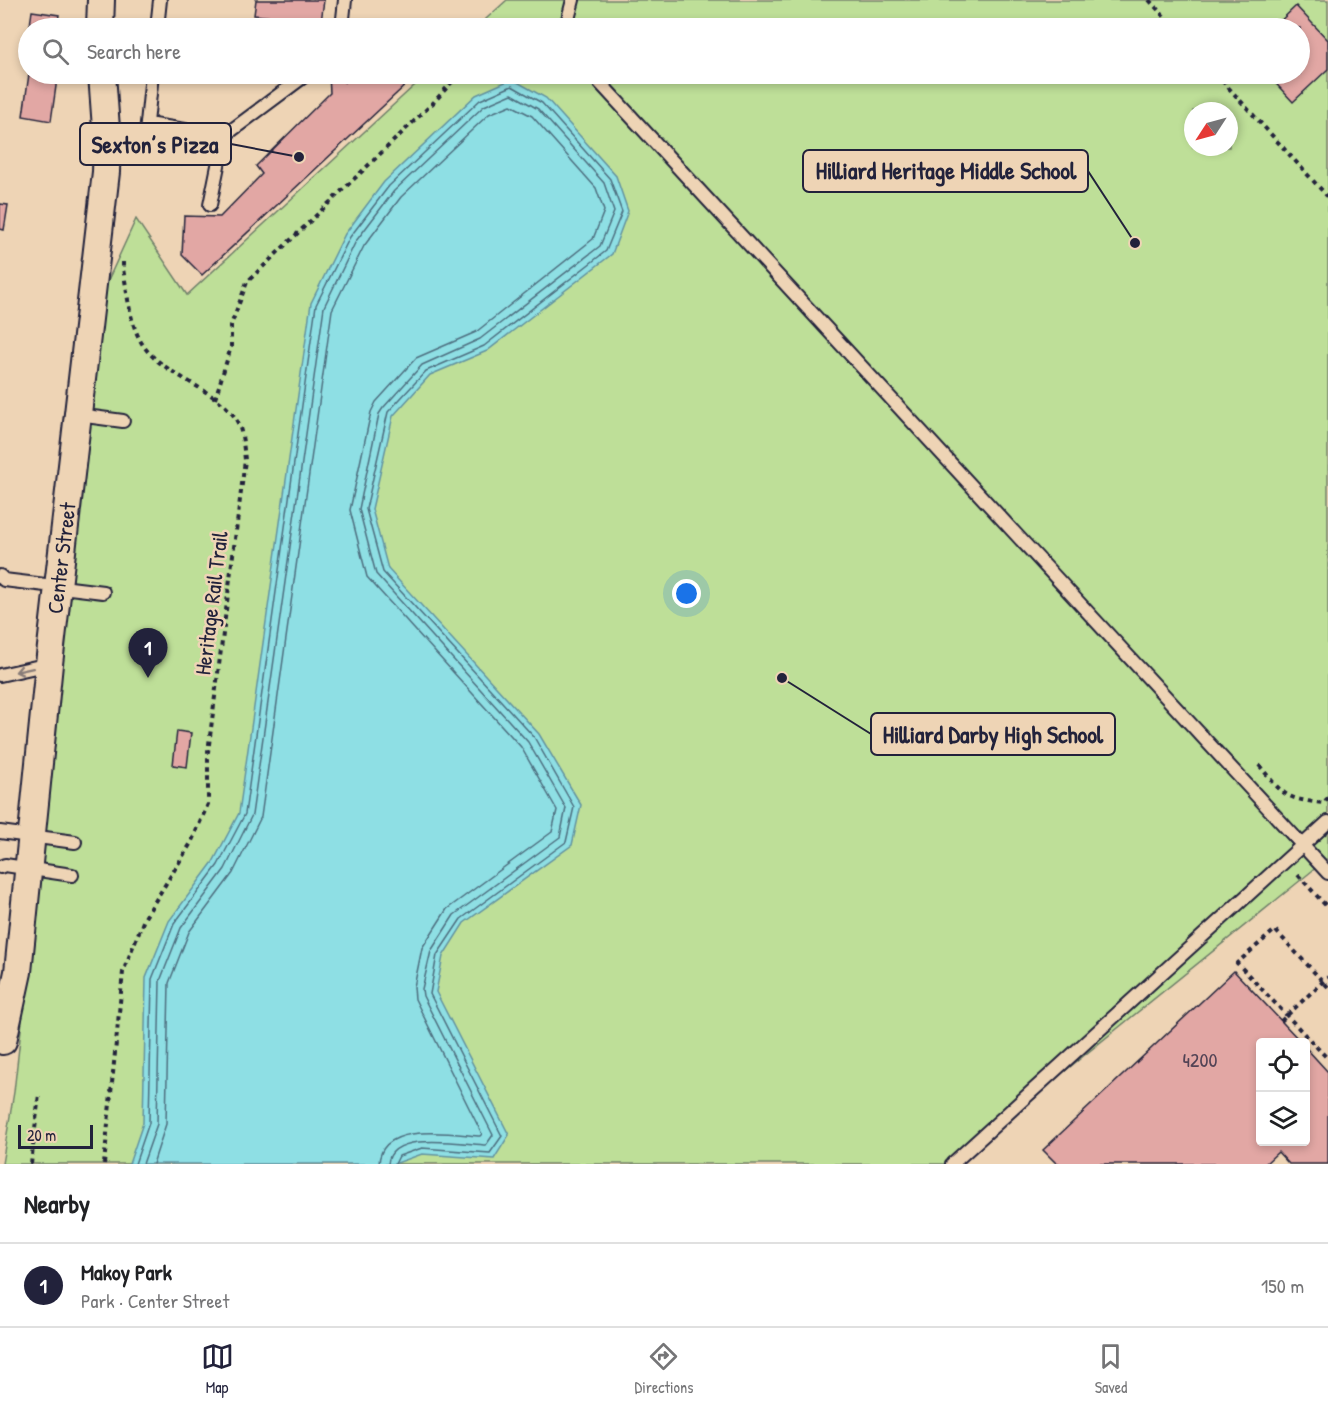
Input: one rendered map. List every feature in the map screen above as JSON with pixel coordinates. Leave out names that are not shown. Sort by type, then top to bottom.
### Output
[{"type":"street","points":[[100,18],[101,0]]},
{"type":"street","name":"Center Street","points":[[1,1046],[18,972],[49,664],[106,172],[103,84]]},
{"type":"lane","points":[[158,18],[160,0]]},
{"type":"lane","points":[[343,18],[345,0]]},
{"type":"lane","points":[[568,18],[573,0]]},
{"type":"lane","points":[[106,142],[145,143],[151,84]]},
{"type":"lane","points":[[210,205],[224,136],[294,84]]},
{"type":"lane","points":[[601,84],[1328,873]]},
{"type":"lane","points":[[147,124],[224,136]]},
{"type":"lane","points":[[78,415],[123,421]]},
{"type":"lane","points":[[0,576],[4,580],[104,592]]},
{"type":"lane","points":[[0,675],[49,664]]},
{"type":"lane","points":[[952,1164],[1328,822]]},
{"type":"lane","points":[[0,832],[75,842]]},
{"type":"lane","points":[[0,867],[5,865],[72,875]]},
{"type":"path","points":[[1149,0],[1166,18]]},
{"type":"path","points":[[215,399],[231,347],[231,325],[248,282],[450,84]]},
{"type":"path","points":[[1225,84],[1328,197]]},
{"type":"path","name":"Heritage Rail Trail","points":[[104,1164],[123,972],[144,919],[191,843],[208,804],[208,752],[245,460],[240,426],[225,406],[159,362],[144,346],[135,330],[123,259]]},
{"type":"path","points":[[1259,765],[1284,794],[1300,801],[1323,802],[1328,798]]},
{"type":"path","points":[[1298,874],[1328,908]]},
{"type":"path","points":[[1328,987],[1275,930],[1237,963],[1328,1059]]},
{"type":"path","points":[[1281,1021],[1328,977]]},
{"type":"path","points":[[32,1164],[39,1094]]},
{"type":"green space","points":[[507,0],[1328,0],[1328,858],[950,1164],[2,1164],[14,1092],[104,289],[136,219],[187,295],[416,84],[1310,84],[1310,18],[487,18]]},
{"type":"water","points":[[501,84],[521,84],[546,98],[616,176],[628,211],[612,254],[487,351],[430,375],[393,416],[372,509],[388,569],[539,734],[581,805],[572,845],[464,923],[443,956],[436,992],[509,1135],[494,1159],[422,1154],[394,1164],[129,1164],[143,1123],[146,978],[169,921],[213,862],[239,813],[311,303],[345,234],[384,182],[476,95]]},
{"type":"building","points":[[256,0],[324,0],[322,18],[254,15]]},
{"type":"building","points":[[1296,6],[1307,18],[1283,18]]},
{"type":"building","points":[[32,11],[59,15],[59,18],[31,18]]},
{"type":"building","points":[[1310,21],[1328,40],[1328,69],[1293,102],[1276,84],[1310,84]]},
{"type":"building","points":[[28,84],[56,84],[51,121],[23,116]]},
{"type":"building","points":[[330,84],[407,84],[202,275],[182,255],[184,216],[220,217],[262,174],[256,166],[330,93]]},
{"type":"building","points":[[0,204],[8,205],[4,230],[0,229]]},
{"type":"building","points":[[177,731],[191,733],[187,767],[173,765]]},
{"type":"building","points":[[1234,971],[1297,1038],[1256,1038],[1256,1146],[1310,1146],[1310,1052],[1328,1072],[1328,1164],[1289,1164],[1278,1152],[1265,1164],[1057,1164],[1043,1150]]},
{"type":"place","name":"Sexton’s Pizza","points":[[299,157]]},
{"type":"place","name":"Hilliard Heritage Middle School","points":[[1135,243]]},
{"type":"place","name":"Makoy Park","points":[[148,678]]},
{"type":"place","name":"Hilliard Darby High School","points":[[782,678]]}]
